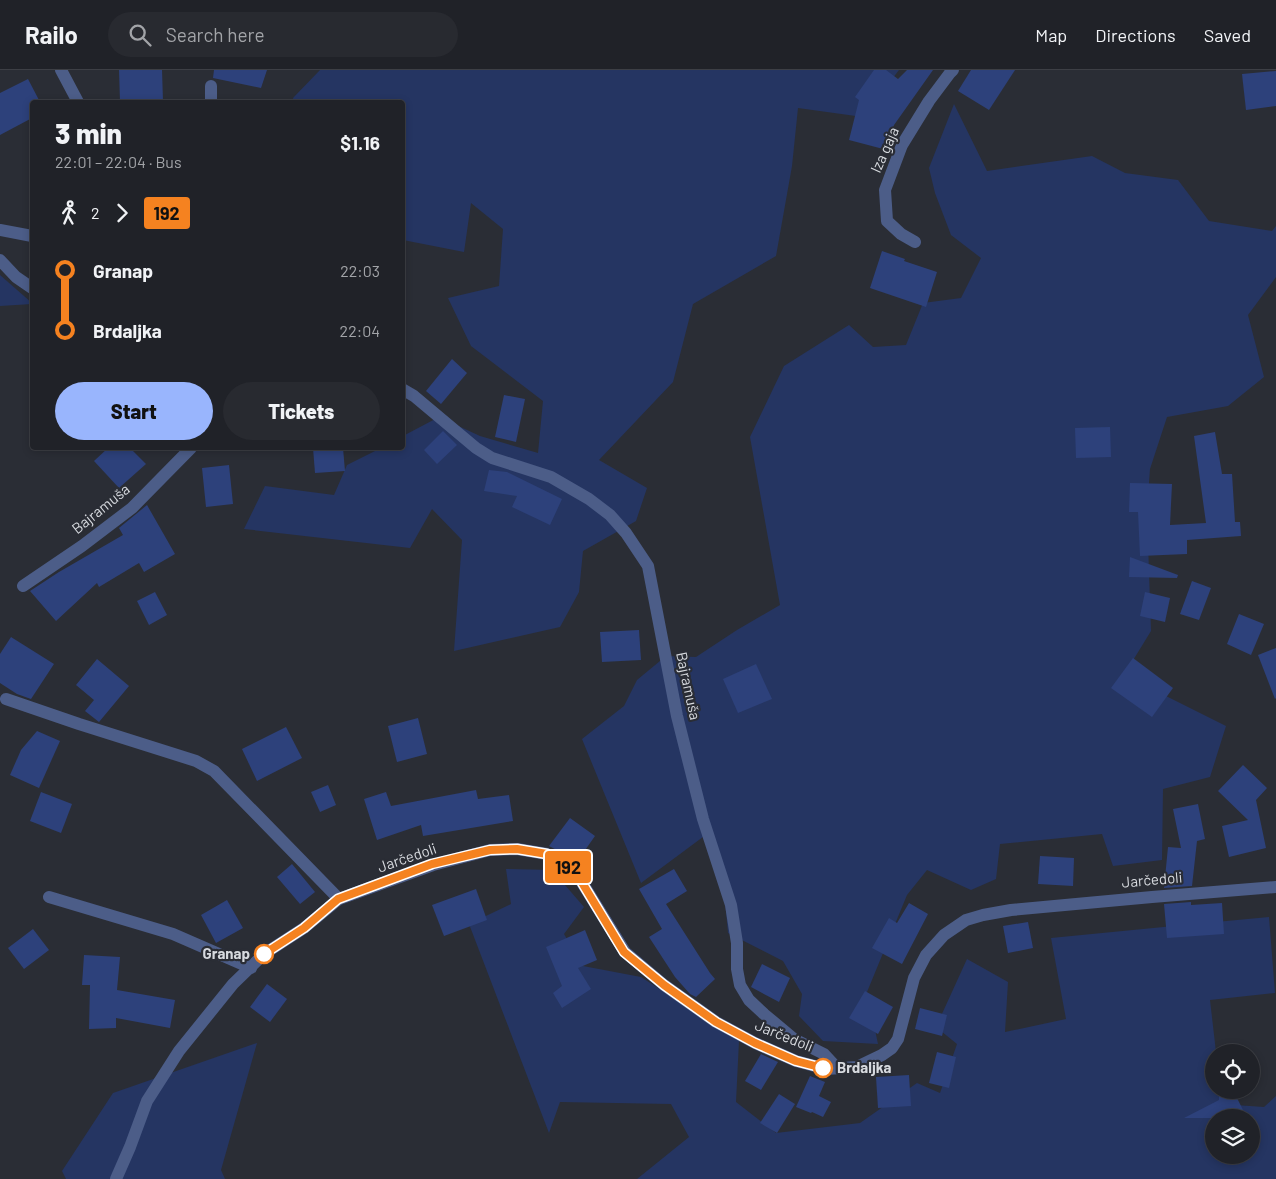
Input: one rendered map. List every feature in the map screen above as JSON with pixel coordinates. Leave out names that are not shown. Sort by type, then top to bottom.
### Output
[{"type":"street","points":[[60,70],[77,100]]},
{"type":"street","name":"Iza gaja","points":[[915,242],[901,234],[887,221],[885,190],[902,145],[929,101],[953,70]]},
{"type":"street","points":[[211,86],[211,100]]},
{"type":"street","points":[[0,230],[30,236]]},
{"type":"street","points":[[0,260],[16,277],[30,287]]},
{"type":"street","name":"Bajramuša","points":[[405,391],[414,396],[476,448],[492,458],[551,478],[589,499],[610,515],[637,548],[648,566],[677,716],[703,819],[731,905],[737,943],[737,970],[740,985],[749,1000],[794,1040],[824,1054],[837,1068]]},
{"type":"street","name":"Bajramuša","points":[[23,586],[82,546],[132,508],[189,450]]},
{"type":"street","points":[[6,699],[196,761],[214,771],[338,899]]},
{"type":"street","name":"Jarčedoli","points":[[116,1179],[147,1101],[179,1052],[233,984],[264,954],[304,928],[338,899],[432,864],[490,850],[517,849],[547,854],[564,863],[578,876],[624,952],[664,985],[716,1022],[755,1043],[796,1061],[826,1068],[856,1067],[882,1056],[892,1048],[898,1039],[914,978],[926,955],[944,935],[966,920],[1011,910],[1152,896],[1276,887]]},
{"type":"street","points":[[49,897],[173,934],[251,968]]},
{"type":"shaded area","points":[[320,70],[899,70],[863,117],[798,108],[792,166],[776,256],[693,304],[673,382],[599,460],[647,488],[636,521],[583,551],[579,592],[560,627],[454,651],[462,540],[432,509],[410,548],[244,529],[265,486],[334,495],[347,465],[377,450],[405,450],[405,435],[439,417],[480,436],[538,453],[543,401],[471,346],[448,298],[499,286],[503,229],[471,203],[464,252],[405,240],[405,100],[294,100],[293,98]]},
{"type":"shaded area","points":[[954,104],[987,171],[1092,156],[1125,173],[1178,180],[1209,221],[1272,231],[1276,226],[1276,277],[1248,315],[1264,377],[1228,406],[1167,417],[1150,469],[1147,511],[1151,631],[1124,675],[1226,726],[1210,777],[1163,789],[1162,860],[1113,866],[1102,834],[1000,844],[996,879],[971,890],[927,870],[907,895],[867,992],[878,1044],[823,1041],[799,1016],[802,994],[783,961],[728,933],[724,890],[711,831],[641,883],[582,739],[624,706],[637,680],[666,656],[696,657],[780,605],[750,437],[784,366],[849,325],[873,347],[906,345],[923,303],[961,298],[981,258],[951,235],[935,193],[929,168]]},
{"type":"shaded area","points":[[0,275],[30,301],[30,304],[0,306]]},
{"type":"shaded area","points":[[506,869],[552,870],[584,907],[564,934],[583,966],[641,977],[739,1041],[736,1102],[776,1133],[860,1123],[917,1083],[940,1093],[957,1044],[936,1027],[967,959],[1008,982],[1005,1032],[1066,1019],[1051,938],[1269,917],[1275,993],[1210,1000],[1215,1044],[1205,1044],[1205,1099],[1221,1099],[1221,1104],[1264,1107],[1276,1096],[1276,1179],[637,1179],[689,1137],[671,1104],[560,1102],[549,1133],[469,924],[511,904]]},
{"type":"shaded area","points":[[257,1043],[221,1170],[225,1179],[66,1179],[62,1171],[113,1093]]},
{"type":"building","points":[[119,70],[162,70],[163,100],[120,100]]},
{"type":"building","points":[[214,70],[267,70],[261,88],[213,78]]},
{"type":"building","points":[[874,70],[886,70],[898,79],[907,70],[933,70],[894,125],[887,150],[849,140],[859,100],[855,97]]},
{"type":"building","points":[[971,70],[1015,70],[989,110],[958,91]]},
{"type":"building","points":[[1276,71],[1276,106],[1246,110],[1242,74]]},
{"type":"building","points":[[28,79],[39,100],[30,100],[30,119],[0,135],[0,93]]},
{"type":"building","points":[[882,251],[937,272],[926,307],[870,288]]},
{"type":"building","points":[[452,359],[467,373],[441,404],[426,391]]},
{"type":"building","points":[[504,395],[525,399],[516,442],[495,437]]},
{"type":"building","points":[[1110,427],[1111,457],[1076,458],[1075,428]]},
{"type":"building","points":[[443,431],[457,445],[437,464],[424,450]]},
{"type":"building","points":[[1215,432],[1222,474],[1232,474],[1235,522],[1240,522],[1241,536],[1187,540],[1187,554],[1140,556],[1138,512],[1129,512],[1130,483],[1172,484],[1170,525],[1206,523],[1194,436]]},
{"type":"building","points":[[106,450],[132,450],[146,464],[119,488],[94,461]]},
{"type":"building","points":[[313,450],[343,450],[345,471],[315,473]]},
{"type":"building","points":[[229,465],[233,504],[206,507],[202,468]]},
{"type":"building","points":[[489,470],[507,472],[562,499],[550,525],[512,507],[517,496],[484,491]]},
{"type":"building","points":[[147,505],[175,554],[144,572],[139,563],[99,587],[97,583],[56,621],[30,591],[123,535],[119,528]]},
{"type":"building","points":[[1130,557],[1178,575],[1177,578],[1129,577]]},
{"type":"building","points":[[1192,581],[1211,588],[1199,620],[1180,614]]},
{"type":"building","points":[[155,592],[167,615],[149,625],[137,601]]},
{"type":"building","points":[[1145,592],[1170,598],[1165,622],[1140,616]]},
{"type":"building","points":[[1239,614],[1264,624],[1251,655],[1227,644]]},
{"type":"building","points":[[639,630],[641,660],[602,662],[600,632]]},
{"type":"building","points":[[11,637],[54,664],[31,699],[17,694],[0,683],[0,654]]},
{"type":"building","points":[[1276,648],[1276,698],[1275,699],[1258,655]]},
{"type":"building","points":[[1133,658],[1173,688],[1152,717],[1111,688]]},
{"type":"building","points":[[97,659],[129,686],[99,722],[85,711],[94,700],[76,685]]},
{"type":"building","points":[[756,664],[772,699],[738,713],[723,679]]},
{"type":"building","points":[[418,718],[427,754],[397,762],[388,726]]},
{"type":"building","points":[[286,727],[302,758],[257,781],[242,749]]},
{"type":"building","points":[[37,731],[60,741],[39,788],[10,775],[21,750]]},
{"type":"building","points":[[1243,765],[1267,788],[1256,800],[1266,848],[1229,857],[1222,826],[1248,820],[1218,791]]},
{"type":"building","points":[[328,785],[336,805],[320,812],[311,792]]},
{"type":"building","points":[[476,790],[478,799],[509,795],[513,821],[423,836],[421,825],[377,840],[364,799],[386,792],[391,806]]},
{"type":"building","points":[[41,792],[72,804],[61,833],[30,821]]},
{"type":"building","points":[[1198,804],[1205,839],[1197,841],[1192,886],[1164,888],[1168,847],[1181,848],[1173,809]]},
{"type":"building","points":[[570,818],[595,836],[576,863],[568,856],[549,846]]},
{"type":"building","points":[[1040,856],[1074,858],[1073,886],[1038,884]]},
{"type":"building","points":[[292,864],[315,892],[300,904],[277,877]]},
{"type":"building","points":[[674,869],[687,891],[666,904],[715,979],[696,997],[690,994],[675,977],[649,937],[662,929],[639,889]]},
{"type":"building","points":[[476,889],[487,920],[444,936],[432,905]]},
{"type":"building","points":[[227,900],[243,928],[216,943],[201,915]]},
{"type":"building","points":[[1191,902],[1191,905],[1222,903],[1224,934],[1167,938],[1164,904]]},
{"type":"building","points":[[909,903],[928,914],[902,964],[872,948],[889,918],[897,923]]},
{"type":"building","points":[[1028,922],[1033,948],[1008,953],[1003,926]]},
{"type":"building","points":[[33,929],[49,950],[24,969],[8,948]]},
{"type":"building","points":[[585,930],[597,960],[578,968],[591,989],[562,1008],[553,993],[562,986],[546,947]]},
{"type":"building","points":[[84,955],[120,957],[117,990],[175,1000],[170,1028],[116,1018],[116,1028],[89,1029],[90,985],[82,985]]},
{"type":"building","points":[[762,964],[790,978],[779,1002],[751,987]]},
{"type":"building","points":[[267,984],[287,999],[270,1022],[250,1007]]},
{"type":"building","points":[[865,991],[893,1007],[878,1034],[849,1018]]},
{"type":"building","points":[[920,1008],[947,1015],[942,1036],[915,1029]]},
{"type":"building","points":[[937,1052],[956,1057],[949,1088],[929,1083]]},
{"type":"building","points":[[761,1054],[778,1062],[761,1090],[745,1081]]},
{"type":"building","points":[[909,1075],[911,1106],[878,1108],[876,1077]]},
{"type":"building","points":[[810,1076],[825,1082],[819,1096],[831,1102],[823,1117],[796,1107]]},
{"type":"building","points":[[779,1094],[795,1104],[777,1133],[760,1123]]},
{"type":"building","points":[[1238,1099],[1242,1109],[1205,1109],[1205,1118],[1184,1118],[1219,1100]]},
{"type":"bus line","name":"192","points":[[264,954],[304,928],[338,899],[432,864],[490,850],[517,849],[547,854],[564,863],[578,876],[624,952],[664,985],[716,1022],[755,1043],[796,1061],[823,1068]]},
{"type":"place","name":"Granap","points":[[264,954]]},
{"type":"place","name":"Brdaljka","points":[[823,1068]]}]
